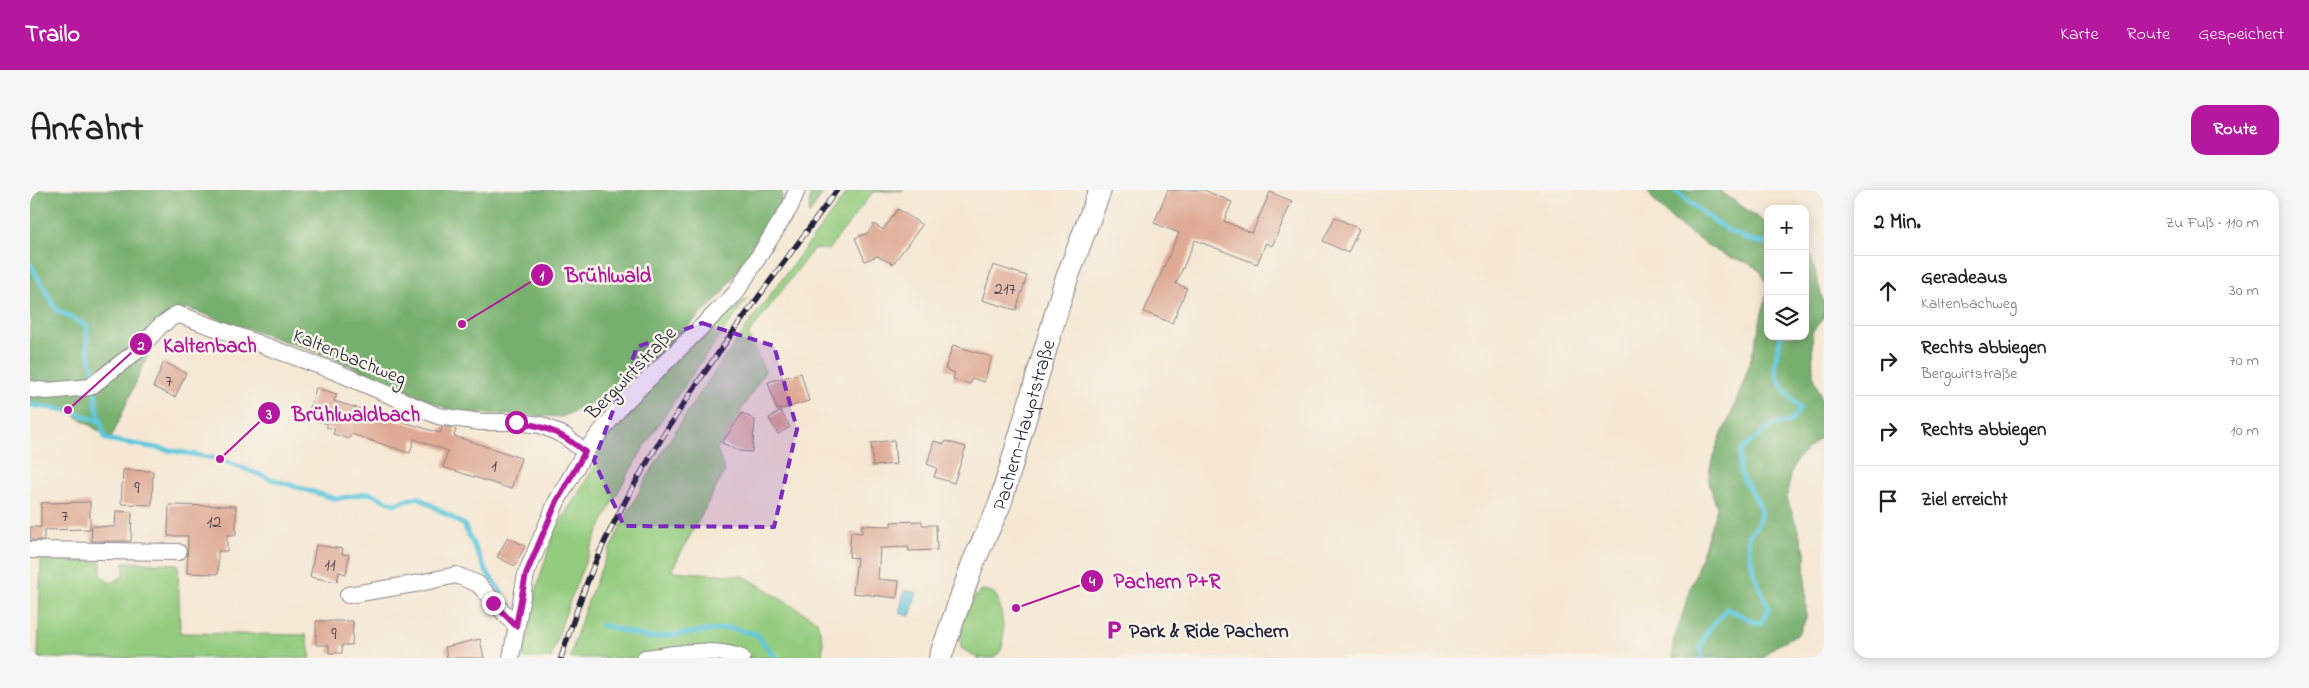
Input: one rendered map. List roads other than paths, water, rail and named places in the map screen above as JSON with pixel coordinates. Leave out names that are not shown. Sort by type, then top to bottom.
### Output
[{"type":"main road","name":"Pachern-Hauptstraße","points":[[940,658],[975,559],[1000,504],[1064,286],[1100,190]]},
{"type":"street","name":"Bergwirtstraße","points":[[511,658],[526,574],[557,501],[585,452],[622,405],[736,294],[790,208],[796,190]]},
{"type":"street","name":"Kaltenbachweg","points":[[30,389],[47,391],[90,387],[138,350],[160,326],[178,314],[334,371],[438,416],[481,422],[516,422],[541,425],[565,436],[585,452]]},
{"type":"street","points":[[30,550],[178,552]]},
{"type":"street","points":[[348,595],[456,575],[478,584],[516,626]]},
{"type":"street","points":[[645,658],[691,652],[722,653],[742,658]]},
{"type":"water","points":[[905,590],[917,593],[910,616],[899,613]]},
{"type":"waterway","points":[[1675,190],[1729,231],[1764,243]]},
{"type":"waterway","points":[[30,264],[57,310],[87,326],[87,345],[95,379]]},
{"type":"waterway","points":[[1702,658],[1701,650],[1704,637],[1727,609],[1760,624],[1769,608],[1754,574],[1748,536],[1756,526],[1760,517],[1760,509],[1758,502],[1744,480],[1739,465],[1741,450],[1774,424],[1791,422],[1800,408],[1785,390],[1777,376],[1775,369],[1780,340]]},
{"type":"waterway","points":[[95,387],[96,404],[105,439],[220,459],[268,478],[336,499],[369,493],[394,504],[418,497],[464,525],[486,571],[502,593]]},
{"type":"waterway","points":[[30,405],[68,410],[101,422]]},
{"type":"waterway","points":[[602,625],[649,638],[729,628],[756,634],[776,658]]},
{"type":"railway","points":[[561,658],[598,555],[655,448],[713,360],[837,190]]},
{"type":"place","name":"Brühlwald","points":[[462,324]]},
{"type":"place","name":"Kaltenbach","points":[[68,410]]},
{"type":"place","name":"Brühlwaldbach","points":[[220,459]]},
{"type":"place","name":"Pachern P+R","points":[[1016,608]]},
{"type":"place","name":"Park & Ride Pachern","points":[[1114,630]]}]
